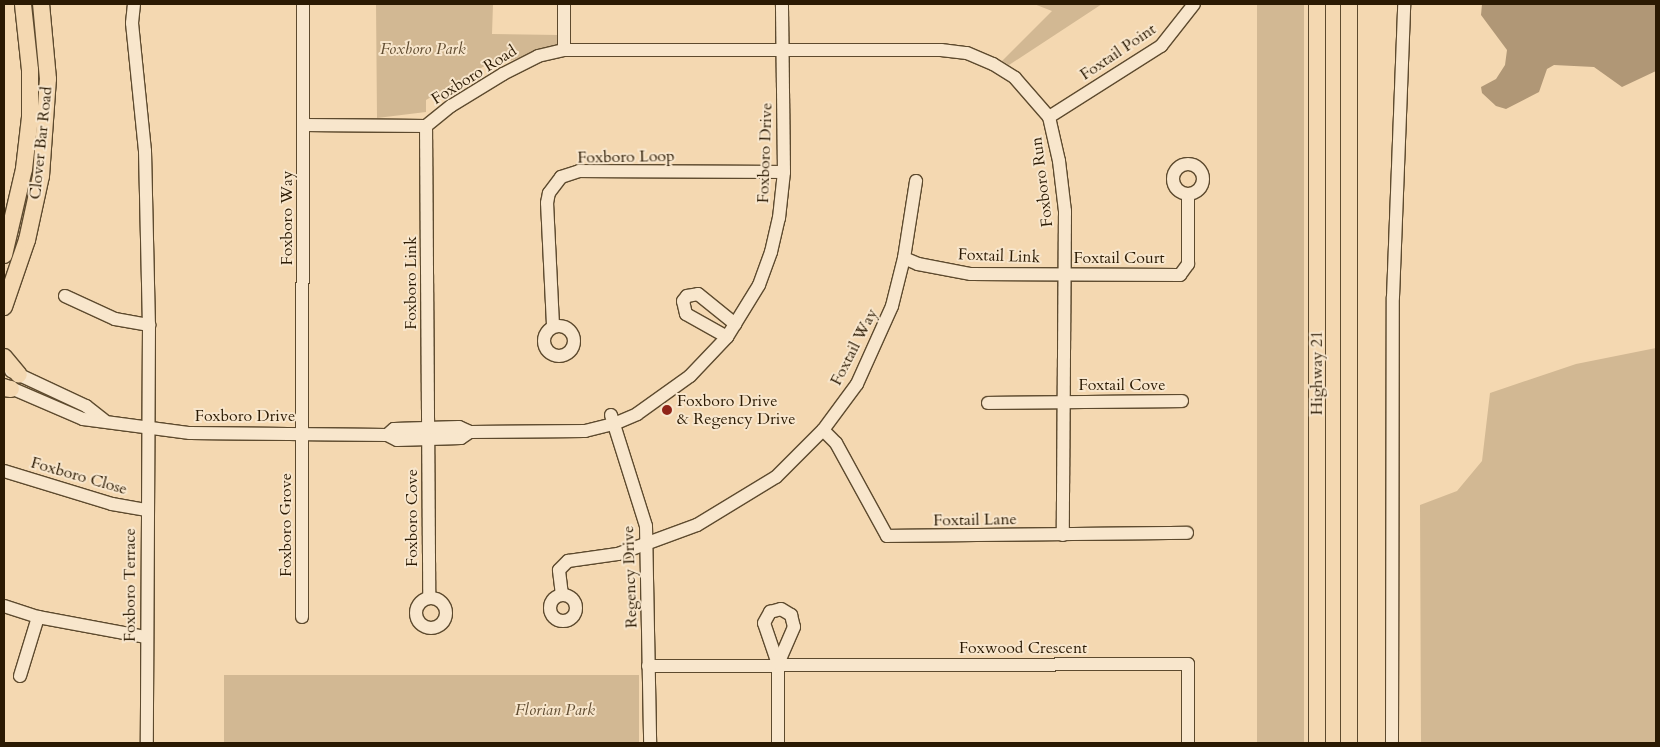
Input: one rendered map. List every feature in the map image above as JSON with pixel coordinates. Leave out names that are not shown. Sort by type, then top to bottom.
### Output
[{"type":"main road","name":"Clover Bar Road","points":[[4,255],[24,169],[30,117],[30,70],[23,4]]},
{"type":"main road","name":"Clover Bar Road","points":[[4,311],[4,306],[27,240],[42,176],[48,79],[41,4]]},
{"type":"main road","name":"Highway 21","points":[[1317,4],[1318,743]]},
{"type":"main road","name":"Highway 21","points":[[1349,743],[1350,4]]},
{"type":"main road","points":[[4,357],[9,384]]},
{"type":"street","points":[[134,4],[132,23],[145,151],[149,325],[146,427]]},
{"type":"street","name":"Foxboro Way","points":[[303,4],[303,433]]},
{"type":"street","points":[[564,4],[564,50]]},
{"type":"street","name":"Foxboro Drive","points":[[4,368],[9,384],[83,419],[104,420],[190,433],[386,435],[394,429],[461,438],[470,432],[585,431],[612,420],[637,414],[690,376],[727,337],[759,285],[772,252],[784,172],[782,4]]},
{"type":"street","name":"Foxtail Point","points":[[1050,117],[1161,46],[1194,4]]},
{"type":"street","points":[[1392,743],[1393,297],[1404,4]]},
{"type":"street","name":"Foxboro Road","points":[[304,125],[426,126],[451,106],[503,74],[538,56],[564,50],[782,48]]},
{"type":"street","name":"Foxboro Run","points":[[782,48],[967,52],[1015,78],[1050,117],[1065,212],[1062,402],[1063,535]]},
{"type":"street","name":"Foxboro Link","points":[[426,126],[428,433]]},
{"type":"street","name":"Foxboro Loop","points":[[553,325],[547,203],[550,193],[561,178],[579,171],[784,172]]},
{"type":"street","name":"Foxtail Way","points":[[562,595],[559,570],[568,561],[618,554],[647,545],[697,525],[753,494],[776,477],[823,430],[857,384],[882,332],[904,258],[916,181]]},
{"type":"street","name":"Foxtail Court","points":[[1064,274],[1180,275],[1188,264],[1188,194]]},
{"type":"street","name":"Foxtail Link","points":[[904,258],[918,264],[971,274],[1064,274]]},
{"type":"street","points":[[727,337],[686,314],[683,308],[687,296],[698,294],[735,324]]},
{"type":"street","points":[[65,296],[115,319],[149,325]]},
{"type":"street","name":"Foxtail Cove","points":[[988,403],[1182,401]]},
{"type":"street","name":"Regency Drive","points":[[612,420],[642,512],[647,545],[650,743]]},
{"type":"street","name":"Foxboro Terrace","points":[[146,427],[147,743]]},
{"type":"street","name":"Foxtail Lane","points":[[823,430],[836,443],[887,536],[1187,533]]},
{"type":"street","name":"Foxboro Grove","points":[[302,617],[303,433]]},
{"type":"street","name":"Foxboro Cove","points":[[428,433],[429,597]]},
{"type":"street","name":"Foxboro Close","points":[[4,471],[112,504],[146,510]]},
{"type":"street","points":[[4,606],[38,617],[146,637]]},
{"type":"street","points":[[20,676],[38,617]]},
{"type":"street","points":[[778,664],[778,743]]},
{"type":"street","name":"Foxwood Crescent","points":[[648,666],[778,664],[1188,664],[1188,743]]},
{"type":"green space","name":"Foxboro Park","points":[[376,4],[493,4],[492,34],[558,35],[558,46],[503,63],[488,64],[426,100],[426,112],[377,118]]},
{"type":"green space","points":[[1034,4],[1102,4],[1009,65],[1002,61],[1052,11]]},
{"type":"green space","points":[[1257,4],[1304,4],[1304,743],[1257,743]]},
{"type":"green space","points":[[1656,348],[1656,743],[1421,743],[1420,505],[1457,491],[1482,461],[1490,393],[1576,364]]},
{"type":"green space","name":"Florian Park","points":[[224,675],[639,675],[639,743],[224,743]]},
{"type":"shaded area","points":[[1482,4],[1656,4],[1656,71],[1622,87],[1594,67],[1554,65],[1547,69],[1539,92],[1506,109],[1496,106],[1482,93],[1481,87],[1496,79],[1505,65],[1507,50],[1481,15]]},
{"type":"place","name":"Foxboro Drive & Regency Drive","points":[[667,410]]}]
